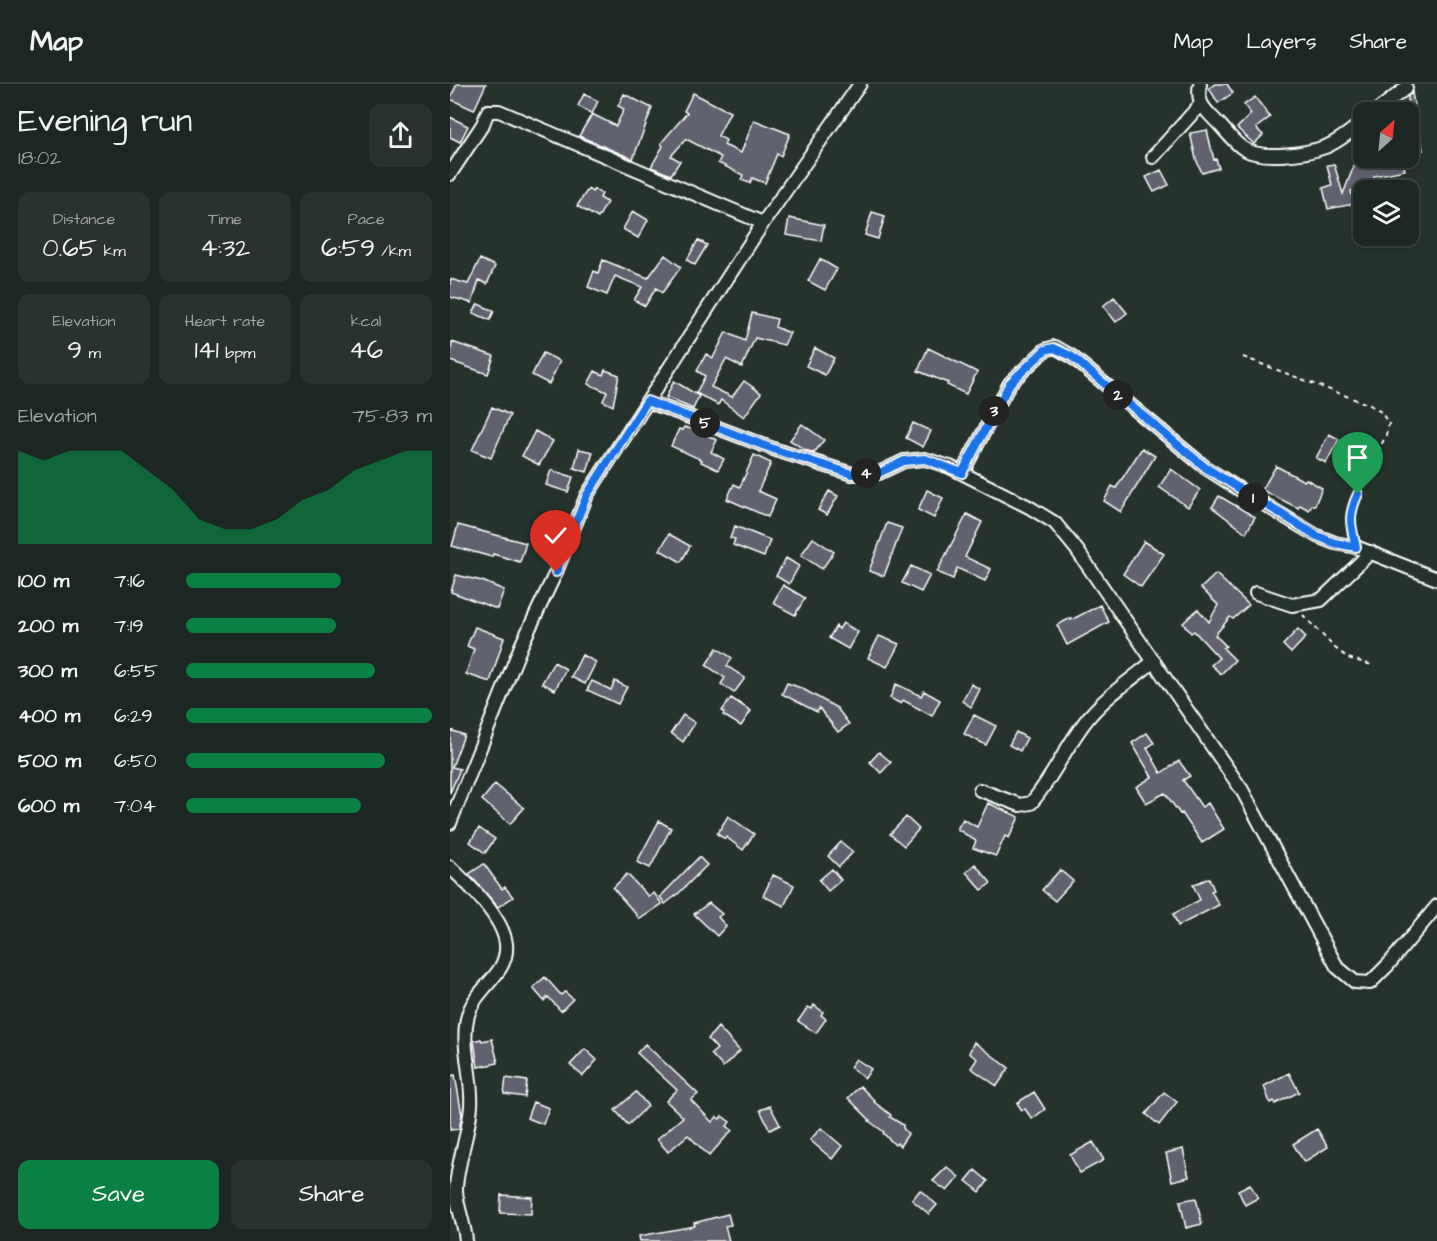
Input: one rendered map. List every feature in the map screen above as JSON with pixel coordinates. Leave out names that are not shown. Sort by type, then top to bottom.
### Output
[{"type":"street","points":[[450,823],[521,646],[556,572],[587,495],[763,224],[860,84]]},
{"type":"street","points":[[1200,84],[1198,94],[1200,105],[1244,149],[1260,154],[1283,155],[1326,147],[1353,130]]},
{"type":"street","points":[[1388,102],[1406,88]]},
{"type":"street","points":[[1153,157],[1200,105]]},
{"type":"street","points":[[450,174],[483,124],[488,111],[499,111],[763,224]]},
{"type":"street","points":[[962,473],[1010,383],[1045,350],[1054,348],[1071,356],[1206,468],[1317,536],[1371,552],[1437,579]]},
{"type":"street","points":[[647,401],[776,450],[852,474],[879,473],[904,461],[925,459],[962,473],[1055,523],[1077,550],[1242,790],[1337,968],[1355,982],[1370,983],[1404,948],[1437,906]]},
{"type":"street","points":[[1256,593],[1292,605],[1321,600],[1371,552]]},
{"type":"street","points":[[980,790],[1020,805],[1031,803],[1040,793],[1086,720],[1101,703],[1154,661]]},
{"type":"street","points":[[450,867],[500,924],[506,944],[503,965],[474,1002],[468,1014],[465,1043],[471,1077],[471,1106],[456,1190],[466,1241]]},
{"type":"path","points":[[1243,357],[1370,405],[1381,412],[1389,424],[1351,509],[1350,523],[1356,547]]},
{"type":"path","points":[[1292,605],[1335,648],[1348,657],[1372,664]]},
{"type":"building","points":[[457,84],[486,84],[474,110],[450,99]]},
{"type":"building","points":[[1215,84],[1227,84],[1233,93],[1218,103],[1209,88]]},
{"type":"building","points":[[693,93],[730,112],[718,136],[726,140],[724,145],[741,153],[754,120],[790,134],[781,156],[777,154],[765,183],[752,178],[750,183],[741,180],[743,175],[718,163],[721,157],[686,139],[671,156],[680,161],[671,175],[651,167],[663,146],[661,143],[687,113],[684,111]]},
{"type":"building","points":[[1412,93],[1414,102],[1408,102],[1408,96]]},
{"type":"building","points":[[584,94],[598,101],[592,114],[578,106]]},
{"type":"building","points":[[624,94],[652,108],[633,159],[579,136],[592,114],[616,126],[624,109],[618,106]]},
{"type":"building","points":[[1255,97],[1270,117],[1256,128],[1263,135],[1254,144],[1237,128],[1251,114],[1244,105]]},
{"type":"building","points":[[450,117],[468,126],[460,142],[450,137]]},
{"type":"building","points":[[1419,129],[1423,150],[1419,151]]},
{"type":"building","points":[[1207,130],[1214,160],[1216,159],[1219,168],[1202,173],[1190,133]]},
{"type":"building","points":[[1334,164],[1343,194],[1353,168],[1404,168],[1405,170],[1374,176],[1374,180],[1353,180],[1353,191],[1351,191],[1353,204],[1328,209],[1323,188],[1332,185],[1327,165]]},
{"type":"building","points":[[1161,170],[1169,185],[1154,192],[1146,177]]},
{"type":"building","points":[[588,189],[592,192],[594,189],[602,194],[600,198],[607,202],[598,218],[577,206]]},
{"type":"building","points":[[633,211],[648,220],[638,238],[623,229]]},
{"type":"building","points":[[872,212],[885,216],[878,239],[865,235]]},
{"type":"building","points":[[789,218],[824,225],[821,241],[786,235]]},
{"type":"building","points":[[698,240],[707,245],[695,265],[687,260]]},
{"type":"building","points":[[665,255],[681,267],[662,293],[656,288],[645,306],[634,300],[642,287],[615,276],[607,295],[588,287],[594,271],[598,273],[603,260],[648,278]]},
{"type":"building","points":[[480,259],[495,266],[487,284],[479,280],[472,303],[450,297],[450,279],[468,284]]},
{"type":"building","points":[[820,259],[837,269],[825,290],[808,281]]},
{"type":"building","points":[[1114,297],[1127,313],[1116,322],[1103,306]]},
{"type":"building","points":[[478,304],[494,311],[490,320],[473,313]]},
{"type":"building","points":[[752,313],[777,319],[775,327],[790,333],[784,345],[755,338],[742,367],[726,359],[711,387],[732,397],[744,381],[761,393],[744,417],[721,400],[718,405],[696,393],[705,376],[697,371],[706,354],[713,358],[726,332],[745,341]]},
{"type":"building","points":[[452,342],[494,356],[488,374],[450,361]]},
{"type":"building","points":[[815,348],[834,358],[825,375],[806,366]]},
{"type":"building","points":[[928,348],[977,372],[966,394],[947,385],[948,383],[918,371]]},
{"type":"building","points":[[543,353],[560,361],[549,384],[532,375]]},
{"type":"building","points":[[605,370],[619,375],[613,406],[603,401],[607,392],[588,384],[595,371],[603,375]]},
{"type":"building","points":[[674,381],[699,396],[693,409],[666,397]]},
{"type":"building","points":[[492,407],[510,415],[491,458],[472,450]]},
{"type":"building","points":[[913,423],[931,431],[923,447],[906,438]]},
{"type":"building","points":[[802,424],[824,440],[814,453],[790,440]]},
{"type":"building","points":[[684,427],[717,440],[711,452],[724,459],[718,470],[671,446],[679,429],[682,430]]},
{"type":"building","points":[[535,431],[553,441],[539,465],[522,456]]},
{"type":"building","points":[[1329,434],[1339,439],[1326,463],[1316,458]]},
{"type":"building","points":[[1142,448],[1155,456],[1121,512],[1104,501],[1112,486],[1116,488]]},
{"type":"building","points":[[579,449],[593,452],[587,472],[574,468]]},
{"type":"building","points":[[754,455],[771,463],[758,491],[776,499],[768,517],[727,499],[734,484],[740,487]]},
{"type":"building","points":[[1276,466],[1322,488],[1315,505],[1312,505],[1309,510],[1300,505],[1298,508],[1262,490]]},
{"type":"building","points":[[1171,469],[1200,490],[1188,507],[1159,487]]},
{"type":"building","points":[[551,470],[573,477],[568,492],[546,485]]},
{"type":"building","points":[[927,490],[943,498],[934,518],[918,510]]},
{"type":"building","points":[[829,491],[838,496],[827,515],[818,510]]},
{"type":"building","points":[[1219,496],[1255,517],[1246,533],[1212,507]]},
{"type":"building","points":[[967,514],[982,522],[965,557],[991,569],[985,581],[957,568],[953,579],[937,572]]},
{"type":"building","points":[[887,523],[902,528],[884,576],[869,571]]},
{"type":"building","points":[[458,525],[526,543],[520,562],[452,546]]},
{"type":"building","points":[[735,526],[770,540],[764,557],[733,545],[735,539],[730,538]]},
{"type":"building","points":[[669,534],[690,546],[681,562],[660,550]]},
{"type":"building","points":[[813,538],[834,552],[822,569],[801,555]]},
{"type":"building","points":[[1144,541],[1164,554],[1141,587],[1123,574]]},
{"type":"building","points":[[786,558],[799,566],[789,584],[776,576]]},
{"type":"building","points":[[911,566],[930,575],[921,592],[902,583]]},
{"type":"building","points":[[1216,574],[1249,605],[1233,619],[1230,617],[1215,635],[1226,646],[1223,648],[1235,660],[1221,674],[1211,665],[1219,658],[1194,631],[1191,633],[1183,623],[1198,609],[1209,622],[1218,605],[1201,588]]},
{"type":"building","points":[[456,575],[482,581],[504,590],[497,609],[451,592]]},
{"type":"building","points":[[783,585],[805,598],[795,615],[773,603]]},
{"type":"building","points":[[1100,605],[1109,622],[1067,645],[1057,625]]},
{"type":"building","points":[[843,623],[858,632],[848,649],[829,638],[836,626],[839,629]]},
{"type":"building","points":[[475,627],[504,638],[490,682],[466,674],[474,649],[467,646]]},
{"type":"building","points":[[1298,629],[1306,637],[1291,653],[1283,645]]},
{"type":"building","points":[[879,636],[899,644],[887,667],[868,658]]},
{"type":"building","points":[[717,648],[732,658],[727,666],[745,678],[734,693],[721,684],[725,678],[706,665]]},
{"type":"building","points":[[582,655],[596,662],[585,684],[571,677]]},
{"type":"building","points":[[554,662],[566,669],[555,690],[542,683]]},
{"type":"building","points":[[592,681],[611,690],[615,681],[627,687],[618,704],[587,690]]},
{"type":"building","points":[[787,683],[837,708],[849,724],[838,732],[819,708],[817,712],[782,694]]},
{"type":"building","points":[[896,684],[921,696],[924,691],[940,700],[932,716],[903,700],[901,704],[890,698]]},
{"type":"building","points":[[971,684],[980,689],[971,707],[962,701]]},
{"type":"building","points":[[731,698],[751,711],[741,726],[723,715],[722,711]]},
{"type":"building","points":[[683,715],[695,723],[683,742],[671,733]]},
{"type":"building","points":[[974,715],[996,726],[986,745],[964,734]]},
{"type":"building","points":[[450,730],[464,735],[452,767],[460,769],[450,793]]},
{"type":"building","points":[[1016,732],[1027,738],[1020,751],[1009,745]]},
{"type":"building","points":[[1147,733],[1154,743],[1147,748],[1161,773],[1179,761],[1190,776],[1183,780],[1202,807],[1208,803],[1224,829],[1202,843],[1165,793],[1146,803],[1136,787],[1152,777],[1132,743]]},
{"type":"building","points":[[879,752],[891,762],[881,773],[870,762]]},
{"type":"building","points":[[495,784],[524,808],[510,824],[482,800]]},
{"type":"building","points":[[988,803],[1019,817],[1009,838],[1005,836],[996,856],[973,848],[976,841],[957,829],[963,819],[977,827]]},
{"type":"building","points":[[728,816],[754,834],[743,850],[726,837],[725,839],[717,834]]},
{"type":"building","points":[[906,817],[919,829],[904,846],[890,834]]},
{"type":"building","points":[[659,821],[671,828],[650,868],[637,862]]},
{"type":"building","points":[[479,828],[495,839],[485,853],[470,842]]},
{"type":"building","points":[[841,842],[853,852],[839,867],[828,856]]},
{"type":"building","points":[[699,857],[707,865],[665,904],[660,897]]},
{"type":"building","points":[[484,864],[502,889],[505,887],[513,897],[498,907],[469,874]]},
{"type":"building","points":[[975,864],[991,883],[982,890],[966,872]]},
{"type":"building","points":[[832,869],[841,880],[828,891],[819,880]]},
{"type":"building","points":[[1060,870],[1073,881],[1055,901],[1042,890]]},
{"type":"building","points":[[627,874],[648,896],[654,893],[662,904],[640,919],[613,888]]},
{"type":"building","points":[[773,875],[794,885],[784,906],[763,896]]},
{"type":"building","points":[[1209,878],[1214,890],[1211,891],[1219,905],[1178,926],[1173,914],[1200,900],[1193,885]]},
{"type":"building","points":[[709,903],[722,914],[718,917],[726,926],[717,936],[694,914]]},
{"type":"building","points":[[545,977],[561,995],[565,992],[573,999],[561,1011],[548,997],[544,1001],[533,988]]},
{"type":"building","points":[[814,1005],[823,1012],[821,1015],[826,1019],[816,1033],[798,1021],[808,1007],[812,1009]]},
{"type":"building","points":[[718,1027],[740,1051],[723,1067],[711,1054],[717,1049],[708,1039]]},
{"type":"building","points":[[481,1039],[482,1041],[492,1039],[498,1063],[478,1067],[474,1041]]},
{"type":"building","points":[[974,1042],[1009,1068],[997,1086],[971,1068],[977,1059],[969,1053]]},
{"type":"building","points":[[645,1044],[698,1094],[691,1100],[712,1122],[722,1116],[730,1122],[727,1126],[732,1130],[709,1156],[688,1135],[668,1152],[657,1139],[683,1117],[666,1101],[677,1090],[637,1053]]},
{"type":"building","points":[[585,1049],[597,1060],[583,1076],[570,1065]]},
{"type":"building","points":[[856,1059],[871,1069],[865,1078],[850,1067]]},
{"type":"building","points":[[1289,1073],[1299,1092],[1275,1104],[1274,1101],[1270,1103],[1264,1086]]},
{"type":"building","points":[[455,1075],[462,1115],[459,1129],[450,1130],[450,1076]]},
{"type":"building","points":[[506,1078],[527,1081],[525,1097],[504,1094]]},
{"type":"building","points":[[860,1086],[874,1102],[891,1115],[890,1117],[903,1125],[908,1134],[900,1146],[897,1143],[895,1145],[884,1132],[869,1121],[848,1098]]},
{"type":"building","points":[[636,1092],[648,1106],[628,1125],[615,1110]]},
{"type":"building","points":[[1034,1092],[1045,1109],[1032,1119],[1017,1103]]},
{"type":"building","points":[[1164,1092],[1177,1102],[1159,1125],[1146,1114]]},
{"type":"building","points":[[533,1102],[549,1108],[543,1124],[527,1118]]},
{"type":"building","points":[[770,1106],[780,1125],[770,1130],[760,1110]]},
{"type":"building","points":[[821,1128],[842,1146],[832,1159],[810,1140]]},
{"type":"building","points":[[1317,1129],[1328,1147],[1304,1162],[1293,1144]]},
{"type":"building","points":[[1093,1142],[1104,1160],[1080,1173],[1070,1155]]},
{"type":"building","points":[[1183,1149],[1189,1177],[1172,1181],[1166,1153]]},
{"type":"building","points":[[947,1167],[959,1177],[947,1191],[933,1181]]},
{"type":"building","points":[[975,1170],[988,1181],[980,1192],[966,1181]]},
{"type":"building","points":[[1250,1184],[1258,1198],[1245,1205],[1238,1190]]},
{"type":"building","points":[[920,1190],[937,1205],[929,1214],[912,1200]]},
{"type":"building","points":[[501,1195],[532,1197],[531,1214],[500,1213]]},
{"type":"building","points":[[1196,1198],[1202,1224],[1186,1228],[1180,1201]]},
{"type":"building","points":[[728,1214],[731,1225],[725,1226],[729,1241],[640,1241],[639,1236],[695,1226],[694,1223]]},
{"type":"route","points":[[556,572],[587,495],[647,401],[776,450],[852,474],[879,473],[904,461],[925,459],[962,473],[1003,392],[1045,350],[1054,348],[1071,356],[1206,468],[1317,536],[1335,543],[1356,547],[1350,523],[1351,509],[1358,494]]}]
